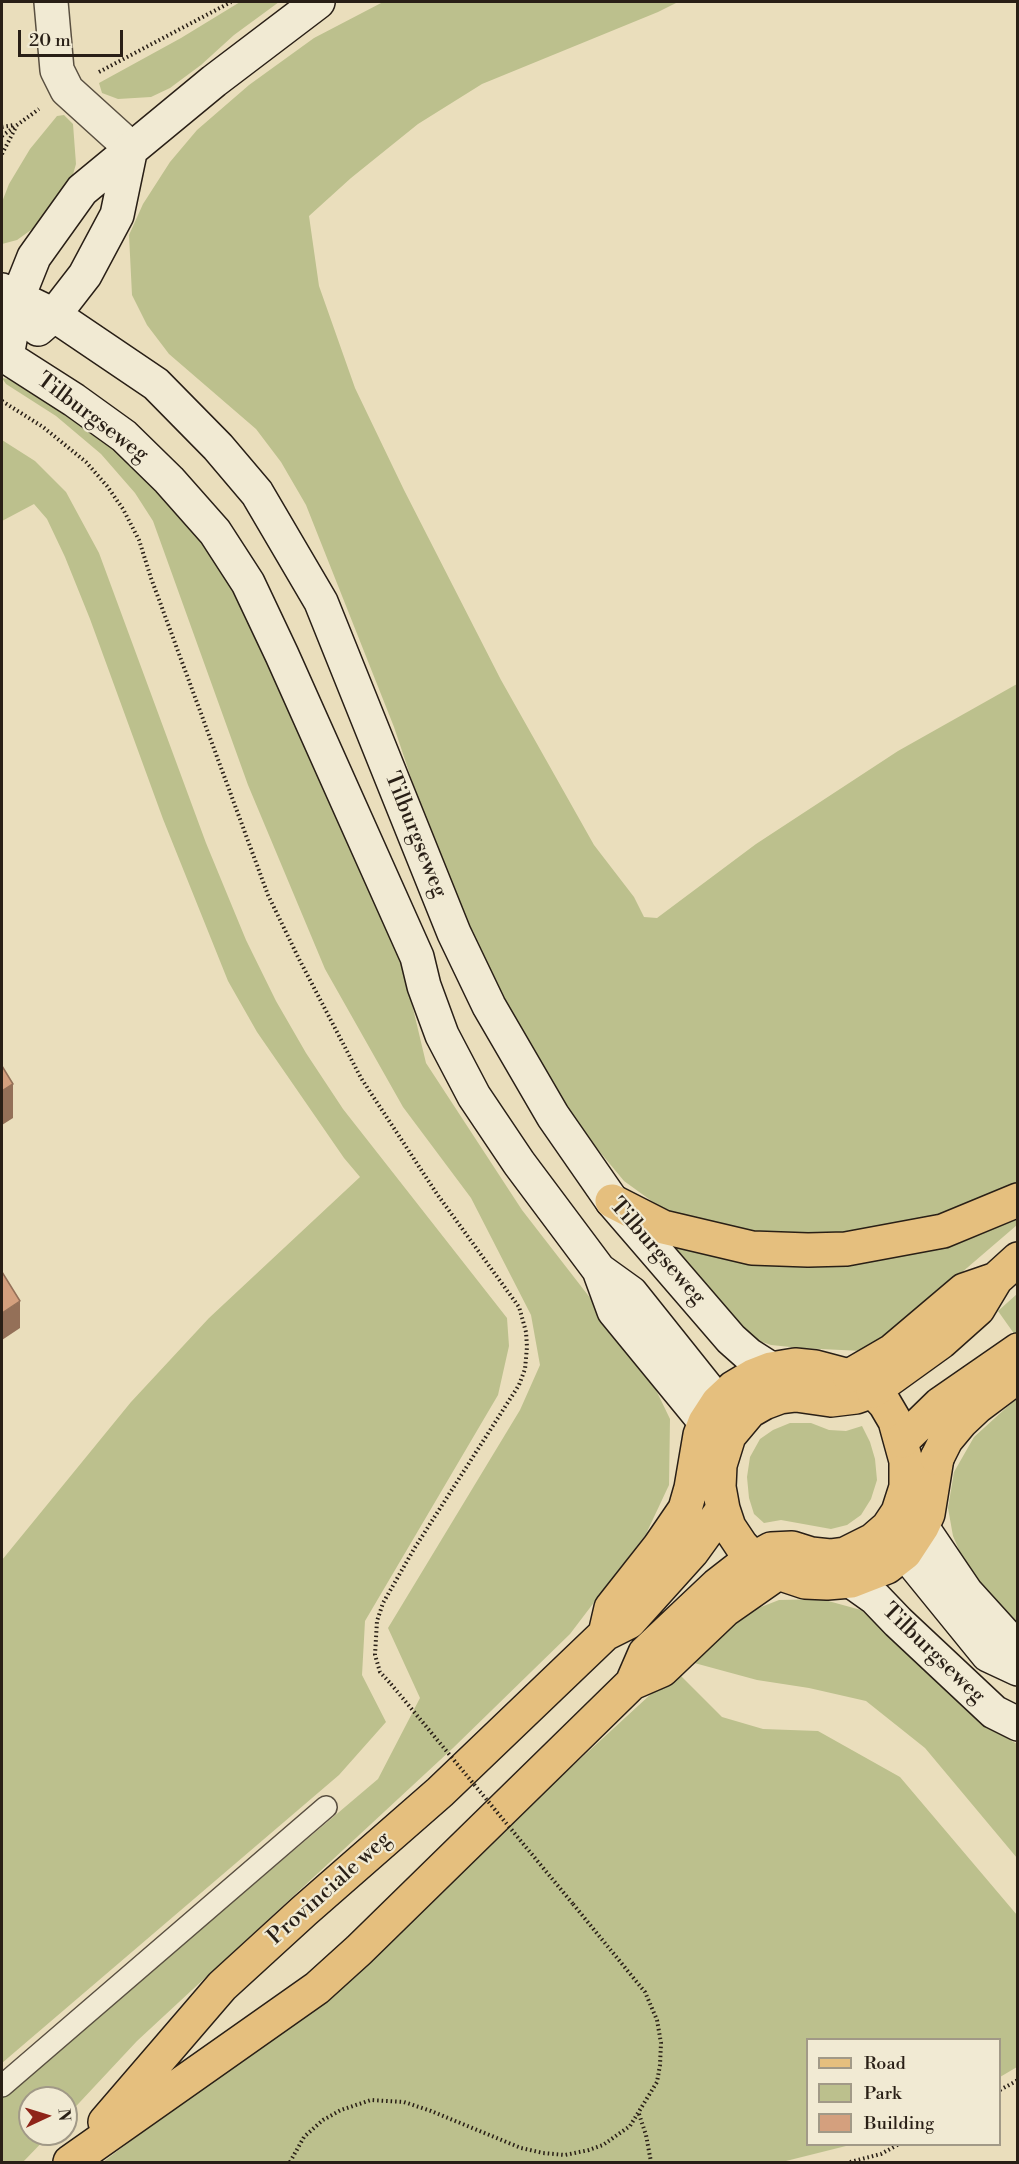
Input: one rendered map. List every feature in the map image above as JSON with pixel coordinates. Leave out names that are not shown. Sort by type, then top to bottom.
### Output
[{"type":"main road","points":[[612,1201],[663,1227],[752,1248],[808,1250],[846,1249],[943,1231],[1017,1200]]},
{"type":"main road","points":[[720,1416],[750,1411],[780,1397],[796,1395],[831,1400],[856,1397],[861,1384],[940,1342],[978,1309],[1007,1269]]},
{"type":"main road","points":[[902,1441],[940,1404],[1017,1350]]},
{"type":"main road","points":[[605,1634],[611,1608],[676,1525],[685,1509],[700,1435],[720,1416],[733,1388],[771,1369],[795,1365],[815,1367],[861,1384],[885,1404],[895,1421],[906,1461],[906,1487],[898,1512],[905,1535]]},
{"type":"main road","points":[[720,1416],[729,1436],[720,1465],[719,1487],[729,1527],[741,1545],[765,1566],[806,1582],[851,1581],[887,1567],[932,1495],[937,1458],[946,1440],[978,1406],[1017,1376]]},
{"type":"main road","name":"Provinciale weg","points":[[71,2161],[222,1986],[440,1792],[605,1634],[629,1622],[692,1552],[723,1509]]},
{"type":"main road","name":"Provinciale weg","points":[[71,2161],[317,1988],[359,1950],[632,1683],[662,1670],[725,1610],[765,1566],[771,1550],[792,1548],[811,1554],[830,1556],[845,1554],[873,1540],[905,1535]]},
{"type":"street","points":[[51,2],[57,69],[68,90],[131,148]]},
{"type":"street","points":[[4,355],[10,293],[82,190],[214,81],[318,2]]},
{"type":"street","points":[[4,355],[54,315],[85,275],[117,215],[131,148]]},
{"type":"street","name":"Tilburgseweg","points":[[10,293],[54,315],[156,384],[218,447],[257,493],[321,602],[454,933],[489,1006],[553,1116],[612,1201],[731,1339],[749,1355],[771,1369]]},
{"type":"street","name":"Tilburgseweg","points":[[4,355],[124,436],[169,480],[215,532],[248,583],[331,761],[417,957],[424,986],[448,1045],[474,1096],[519,1163],[599,1270],[631,1293],[720,1416]]},
{"type":"street","name":"Tilburgseweg","points":[[905,1535],[988,1655],[1017,1668]]},
{"type":"street","name":"Tilburgseweg","points":[[851,1581],[875,1598],[994,1712],[1017,1724]]},
{"type":"lane","points":[[2,2085],[326,1807]]},
{"type":"path","points":[[68,90],[231,2]]},
{"type":"path","points":[[2,127],[17,124]]},
{"type":"path","points":[[2,136],[17,124]]},
{"type":"path","points":[[2,154],[17,124]]},
{"type":"path","points":[[2,401],[43,427],[86,462],[123,509],[139,540],[268,895],[299,958],[361,1078],[437,1194],[519,1308],[526,1332],[527,1347],[525,1369],[519,1384],[414,1549],[383,1603],[377,1621],[375,1655],[380,1672],[645,1992],[657,2020],[661,2043],[657,2082],[630,2126],[603,2145],[566,2155],[521,2148],[404,2102],[371,2100],[341,2110],[323,2120],[304,2137],[290,2163]]},
{"type":"path","points":[[1001,2089],[1017,2080]]},
{"type":"path","points":[[638,2114],[646,2135],[651,2163]]},
{"type":"path","points":[[850,2163],[881,2154],[897,2146]]},
{"type":"green space","points":[[240,2],[279,2],[234,35],[201,65],[170,88],[151,97],[118,99],[102,93],[99,83],[181,38]]},
{"type":"green space","points":[[383,2],[678,2],[482,84],[418,124],[351,178],[309,216],[319,286],[355,388],[501,680],[594,845],[634,897],[644,917],[657,918],[756,844],[898,751],[1017,684],[1017,1182],[936,1217],[851,1234],[751,1237],[671,1215],[624,1181],[595,1146],[555,1089],[461,927],[394,727],[306,505],[281,462],[256,429],[169,354],[147,325],[132,295],[129,235],[143,204],[170,162],[197,130],[249,85],[314,38]]},
{"type":"green space","points":[[64,115],[73,124],[76,164],[72,178],[38,225],[17,240],[2,244],[2,202],[9,184],[30,149],[57,116]]},
{"type":"green space","points":[[2,378],[8,379],[64,411],[113,445],[160,486],[239,587],[401,958],[426,1063],[522,1210],[643,1363],[670,1419],[669,1485],[646,1534],[570,1634],[453,1748],[137,2041],[78,2104],[78,2086],[18,2086],[18,2146],[38,2146],[23,2162],[2,2162],[2,2098],[378,1779],[420,1698],[388,1628],[520,1410],[540,1365],[531,1315],[471,1198],[403,1107],[325,969],[248,785],[153,521],[135,493],[101,454],[56,416],[6,384]]},
{"type":"green space","points":[[2,440],[35,461],[66,492],[99,553],[206,843],[246,940],[276,1001],[306,1053],[343,1109],[507,1318],[509,1346],[498,1395],[365,1621],[362,1675],[386,1722],[339,1775],[2,2063],[2,1560],[131,1402],[209,1318],[360,1177],[344,1158],[257,1032],[228,981],[163,819],[90,619],[47,519],[34,504],[2,521]]},
{"type":"green space","points":[[1017,1211],[1017,1225],[890,1334],[862,1351],[771,1345],[748,1337],[666,1244],[751,1265],[855,1263]]},
{"type":"green space","points":[[1017,1294],[1017,1333],[1015,1335],[998,1311]]},
{"type":"green space","points":[[1017,1398],[1017,1631],[968,1571],[953,1536],[948,1508],[954,1472],[974,1437]]},
{"type":"green space","points":[[790,1423],[811,1423],[829,1430],[846,1431],[862,1426],[875,1459],[877,1480],[871,1499],[861,1515],[847,1525],[831,1529],[781,1520],[764,1523],[754,1514],[749,1498],[747,1477],[750,1457],[760,1439],[773,1430]]},
{"type":"green space","points":[[821,1599],[861,1610],[987,1726],[1017,1744],[1017,1858],[925,1748],[866,1701],[809,1688],[757,1680],[687,1661],[743,1614],[779,1600]]},
{"type":"green space","points":[[676,1671],[722,1717],[763,1729],[818,1731],[900,1777],[1017,1915],[1017,2067],[1001,2076],[1001,2038],[806,2038],[806,2146],[846,2146],[782,2162],[103,2162],[330,1989]]},
{"type":"building","points":[[2,1066],[13,1084],[2,1091]]},
{"type":"building","points":[[2,1272],[20,1301],[2,1313]]}]
